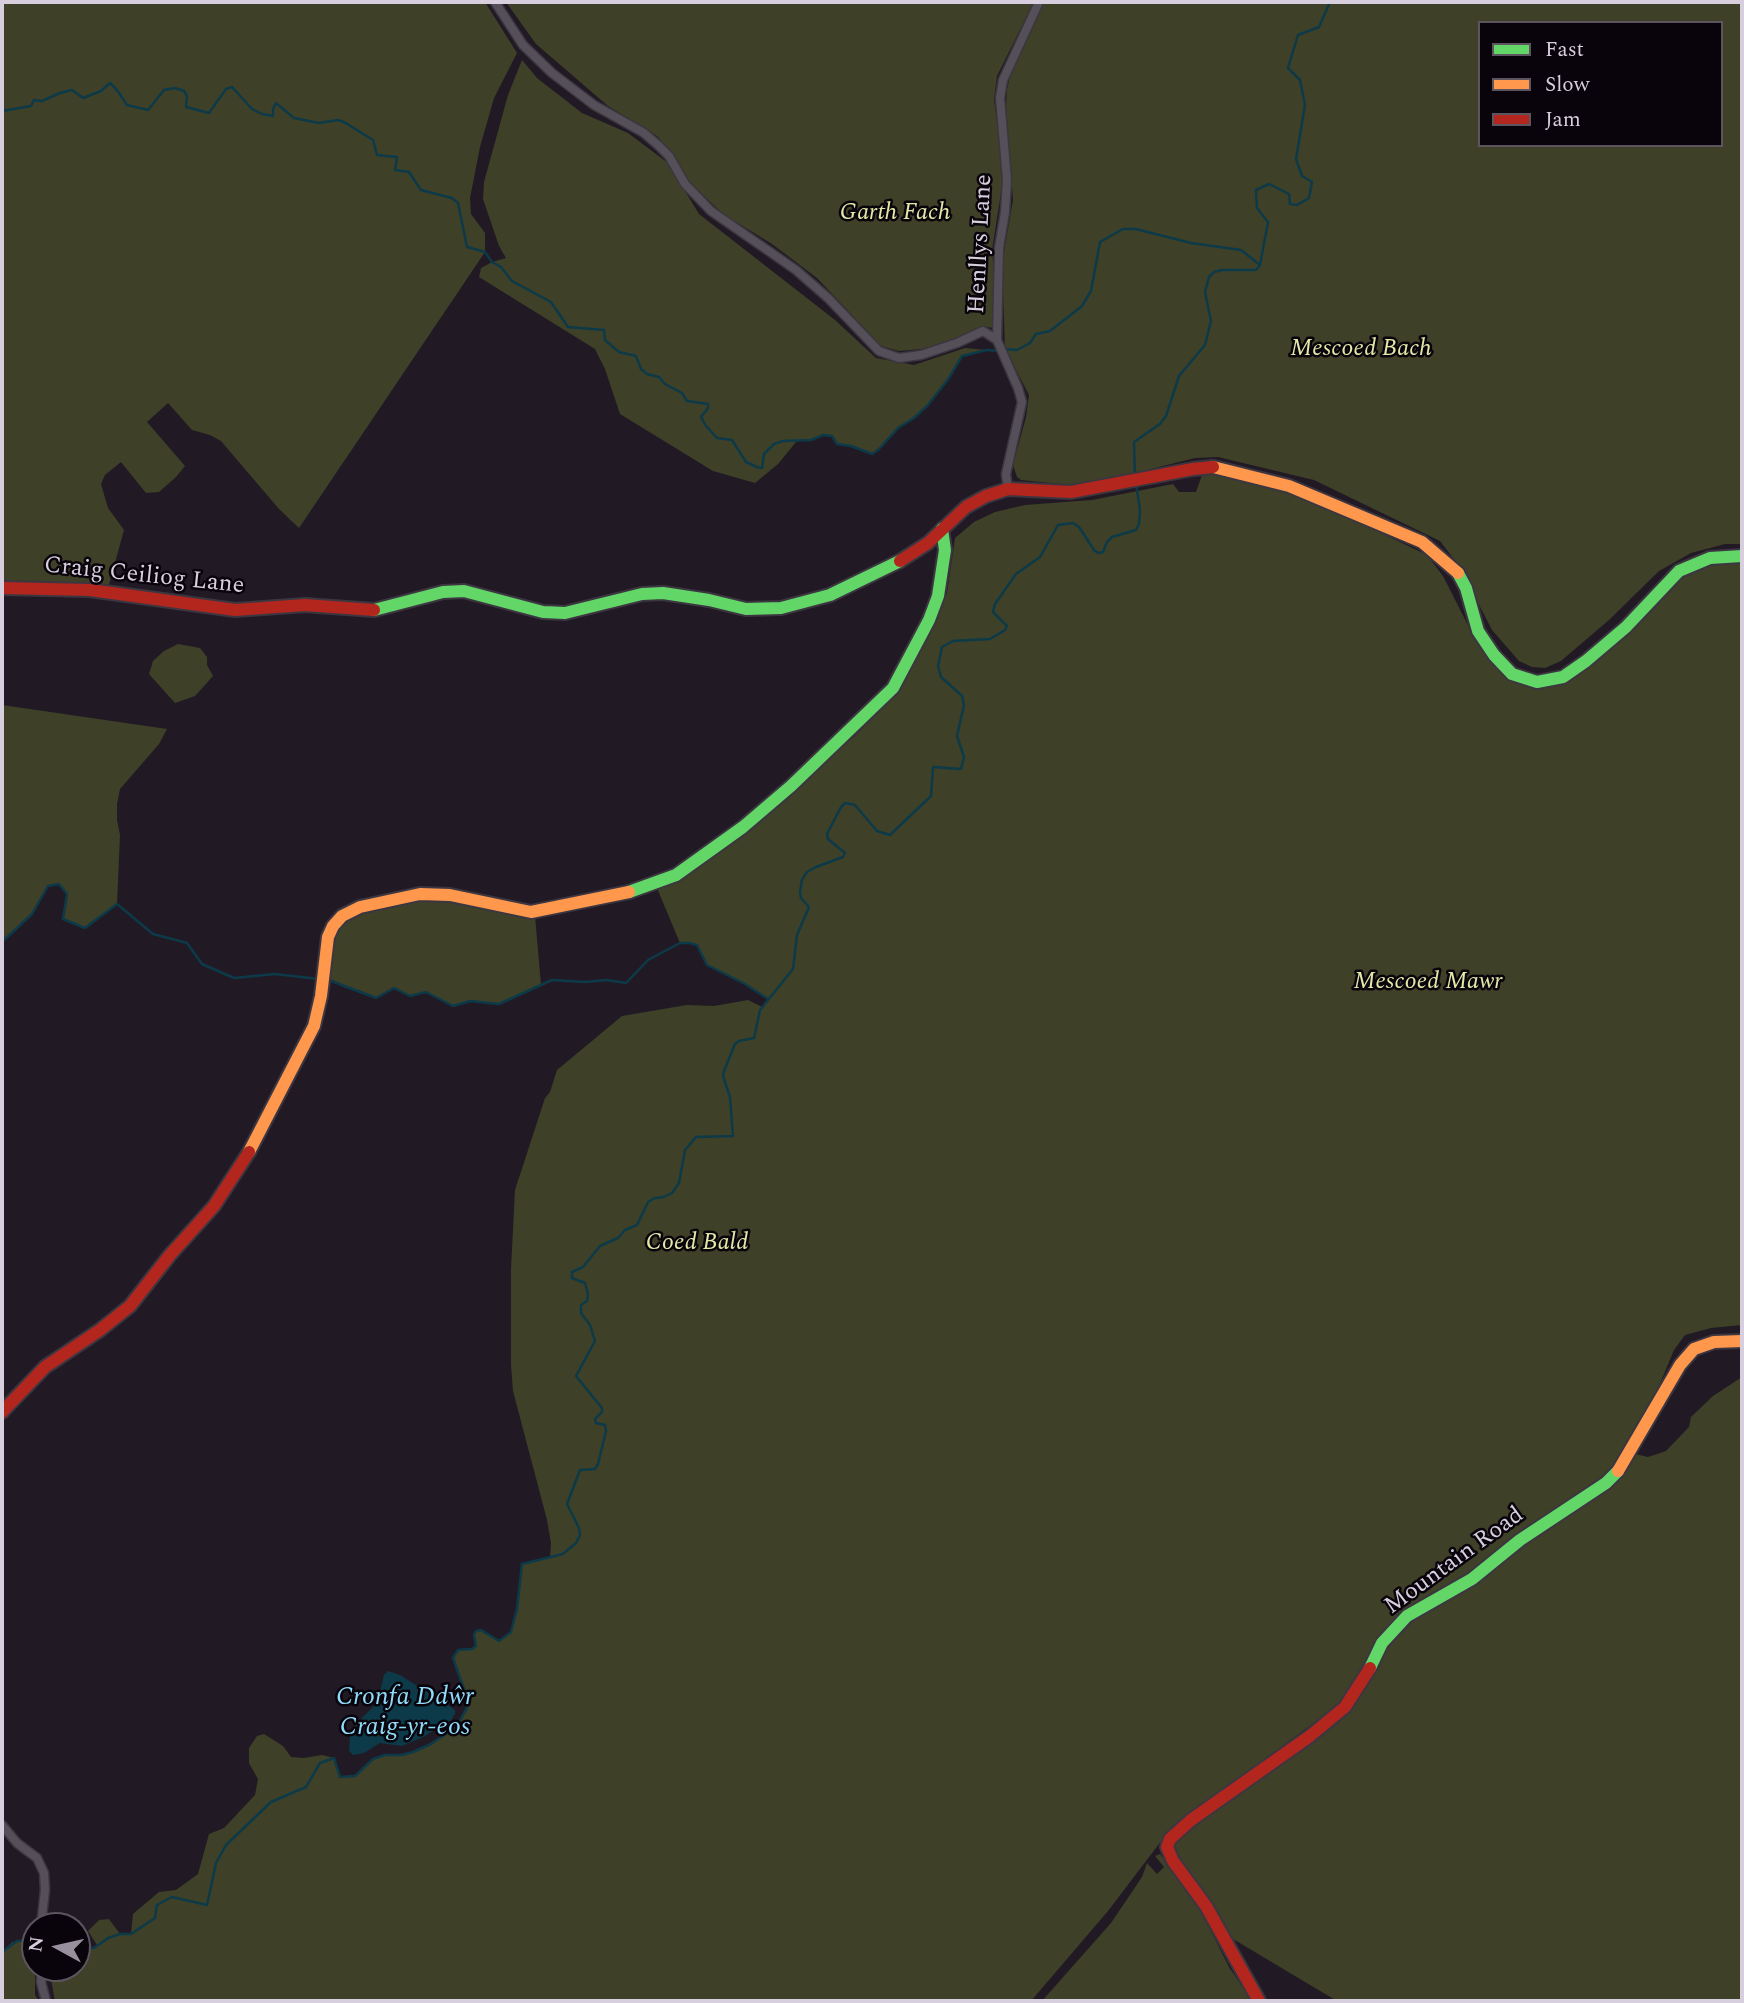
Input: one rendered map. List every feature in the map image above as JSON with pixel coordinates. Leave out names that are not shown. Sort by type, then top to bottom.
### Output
[{"type":"street","points":[[495,2],[523,45],[552,73],[594,105],[632,125],[659,146],[669,156],[685,184],[711,211],[796,270],[828,298],[879,351],[899,358],[921,355],[983,331],[997,340]]},
{"type":"street","name":"Henllys Lane","points":[[1008,489],[1006,474],[1022,402],[997,340],[999,248],[1007,180],[1000,98],[1003,80],[1039,2]]},
{"type":"street","points":[[1008,489],[1071,492],[1193,469],[1219,467],[1289,486],[1422,542],[1457,571],[1466,588],[1478,631],[1493,655],[1512,674],[1538,682],[1563,677],[1586,661],[1626,627],[1679,571],[1710,558],[1742,556]]},
{"type":"street","name":"Craig Ceiliog Lane","points":[[2,588],[90,590],[234,610],[305,605],[366,611],[378,610],[422,596],[464,591],[543,612],[565,613],[642,594],[663,593],[760,610],[798,605],[830,595],[890,567],[928,543],[967,507],[986,496],[1008,489]]},
{"type":"street","points":[[2,1412],[45,1367],[130,1306],[170,1255],[214,1206],[261,1133],[314,1026],[321,996],[328,937],[332,926],[342,916],[360,907],[420,894],[463,898],[513,910],[531,912],[552,909],[634,891],[676,875],[703,858],[791,786],[893,688],[929,620],[938,596],[945,550],[942,529]]},
{"type":"street","name":"Mountain Road","points":[[1259,2001],[1206,1906],[1173,1861],[1167,1847],[1170,1839],[1191,1820],[1310,1736],[1345,1707],[1366,1676],[1382,1643],[1407,1616],[1472,1579],[1520,1540],[1606,1483],[1632,1451],[1680,1365],[1694,1349],[1714,1342],[1742,1341]]},
{"type":"street","points":[[2,1825],[17,1843],[37,1858],[44,1873],[43,1912]]},
{"type":"street","points":[[41,1982],[46,2001]]},
{"type":"green space","points":[[2,2],[485,2],[517,53],[494,98],[480,147],[470,198],[471,214],[485,233],[485,252],[299,528],[279,509],[221,441],[192,430],[168,403],[147,422],[185,466],[176,477],[159,492],[146,493],[121,462],[105,475],[101,484],[108,508],[124,530],[108,588],[2,582]]},
{"type":"green space","name":"Garth Fach","points":[[506,2],[1034,2],[997,76],[994,100],[1004,174],[992,250],[996,295],[993,328],[982,326],[923,349],[899,351],[881,346],[817,278],[772,244],[723,214],[689,182],[657,136],[608,106],[536,44]]},
{"type":"green space","name":"Mescoed Bach","points":[[1044,2],[1742,2],[1742,544],[1725,544],[1691,553],[1659,571],[1609,620],[1561,661],[1545,668],[1532,667],[1519,661],[1492,630],[1459,566],[1440,541],[1314,480],[1218,457],[1195,458],[1070,485],[1021,480],[1017,477],[1013,465],[1029,395],[1005,349],[1002,263],[1013,200],[1007,90],[1011,71]]},
{"type":"green space","points":[[522,60],[537,78],[582,113],[628,133],[668,163],[699,214],[835,320],[876,358],[914,365],[965,348],[987,350],[962,357],[928,405],[898,428],[872,454],[837,444],[832,436],[823,435],[796,442],[778,464],[755,483],[713,471],[620,414],[605,369],[595,349],[479,277],[481,268],[506,258],[499,246],[483,199],[484,182],[508,95]]},
{"type":"green space","points":[[1214,471],[1302,495],[1427,555],[1443,576],[1473,635],[1519,682],[1568,679],[1672,584],[1697,570],[1720,562],[1742,561],[1742,1325],[1711,1328],[1685,1335],[1674,1350],[1649,1410],[1616,1463],[1566,1503],[1524,1528],[1469,1577],[1423,1599],[1407,1611],[1380,1639],[1341,1703],[1217,1794],[1165,1836],[1108,1911],[1031,2001],[55,2001],[52,1982],[91,1982],[91,1948],[97,1945],[91,1936],[91,1928],[99,1920],[109,1919],[120,1934],[131,1934],[133,1914],[159,1892],[176,1890],[198,1874],[209,1834],[224,1828],[255,1795],[258,1779],[249,1763],[249,1748],[257,1736],[264,1734],[283,1746],[291,1757],[322,1755],[334,1758],[340,1777],[355,1776],[373,1759],[413,1752],[451,1732],[462,1718],[468,1700],[453,1658],[458,1650],[476,1646],[476,1631],[481,1630],[499,1641],[511,1632],[517,1609],[522,1564],[550,1557],[551,1543],[513,1391],[511,1365],[511,1269],[515,1190],[545,1098],[550,1092],[557,1070],[622,1016],[687,1005],[714,1006],[748,1000],[762,1007],[767,999],[745,984],[707,965],[697,945],[680,943],[657,888],[668,885],[699,867],[756,824],[858,733],[895,695],[933,627],[947,593],[955,538],[974,522],[995,512],[1025,505],[1092,500],[1173,484],[1179,492],[1196,492],[1202,475]]},
{"type":"green space","points":[[178,644],[200,648],[207,657],[207,665],[213,676],[195,696],[175,703],[149,674],[153,661]]},
{"type":"green space","points":[[2,705],[167,729],[159,744],[120,789],[117,804],[120,835],[117,904],[85,928],[63,919],[67,893],[59,884],[48,886],[32,914],[2,942]]},
{"type":"green space","points":[[450,899],[535,916],[541,985],[499,1004],[470,1001],[453,1006],[426,992],[410,996],[395,988],[376,998],[328,980],[333,936],[345,918],[412,901]]},
{"type":"green space","points":[[1742,1377],[1742,2001],[1337,2001],[1233,1939],[1211,1902],[1177,1861],[1174,1844],[1183,1831],[1342,1716],[1385,1648],[1408,1621],[1477,1583],[1635,1454],[1648,1457],[1666,1451],[1689,1427],[1691,1417],[1713,1396]]},
{"type":"green space","points":[[1160,1854],[1195,1899],[1229,1967],[1252,2001],[1042,2001],[1111,1923],[1142,1877],[1147,1863],[1157,1874],[1164,1867],[1155,1856]]},
{"type":"green space","points":[[21,1941],[21,1982],[35,1982],[35,1995],[39,2001],[2,2001],[2,1952],[12,1942]]},
{"type":"water","name":"Cronfa Ddŵr Craig-yr-eos","points":[[388,1671],[400,1675],[445,1703],[455,1710],[455,1714],[451,1720],[423,1737],[402,1746],[380,1743],[364,1753],[353,1755],[349,1751],[350,1736],[357,1723],[377,1703],[384,1675]]},
{"type":"waterway","points":[[1135,478],[1134,442],[1160,424],[1166,416],[1179,376],[1205,345],[1211,321],[1205,292],[1209,277],[1222,270],[1256,270],[1260,265],[1268,222],[1257,208],[1256,190],[1269,184],[1289,194],[1290,204],[1297,205],[1309,198],[1312,182],[1302,176],[1296,159],[1305,105],[1300,80],[1288,68],[1298,35],[1319,27],[1330,2]]},
{"type":"waterway","points":[[2,111],[31,106],[34,100],[42,101],[72,90],[83,98],[101,91],[110,83],[127,105],[148,110],[164,90],[175,88],[184,91],[187,96],[186,107],[209,113],[226,89],[232,87],[252,109],[262,114],[273,116],[276,103],[294,118],[319,123],[338,120],[344,122],[373,140],[377,155],[397,157],[395,170],[409,172],[421,190],[452,198],[458,203],[467,247],[485,252],[512,281],[551,302],[568,327],[604,330],[605,340],[619,352],[636,356],[641,369],[647,374],[659,377],[665,384],[682,393],[687,401],[708,404],[701,417],[706,426],[717,438],[732,440],[746,462],[757,467],[762,468],[764,454],[774,444],[811,440],[823,435],[832,436],[837,444],[872,454],[898,428],[928,405],[962,356],[987,350],[999,351]]},
{"type":"waterway","points":[[1005,349],[1017,350],[1030,343],[1036,334],[1050,331],[1082,306],[1091,291],[1100,242],[1123,229],[1136,229],[1191,243],[1241,250],[1260,265]]},
{"type":"waterway","points":[[91,1948],[108,1938],[131,1934],[155,1918],[157,1905],[172,1897],[207,1905],[216,1863],[226,1845],[271,1802],[306,1787],[320,1763],[334,1758],[340,1777],[355,1776],[373,1759],[413,1752],[431,1744],[456,1727],[467,1708],[468,1700],[453,1658],[458,1650],[476,1646],[476,1631],[481,1630],[499,1641],[511,1632],[517,1609],[522,1564],[563,1554],[576,1543],[580,1535],[567,1504],[580,1470],[595,1469],[598,1464],[606,1431],[605,1425],[596,1423],[595,1419],[602,1412],[602,1408],[576,1376],[595,1341],[590,1325],[581,1313],[581,1305],[587,1301],[588,1294],[585,1283],[572,1278],[572,1272],[583,1267],[600,1246],[637,1225],[648,1202],[672,1193],[679,1183],[685,1150],[696,1137],[733,1136],[730,1097],[724,1071],[735,1044],[754,1038],[760,1010],[793,969],[797,935],[809,907],[801,898],[802,880],[807,872],[843,857],[845,853],[828,839],[827,834],[841,807],[845,803],[855,805],[877,831],[890,835],[931,796],[933,767],[961,769],[964,757],[957,736],[964,705],[962,696],[941,677],[938,666],[942,647],[953,641],[990,639],[1005,630],[1007,626],[993,612],[995,604],[1016,574],[1040,557],[1058,525],[1073,523],[1079,527],[1098,553],[1103,552],[1112,537],[1136,530],[1140,510],[1136,484]]},
{"type":"waterway","points":[[2,942],[32,914],[48,886],[59,884],[67,894],[63,919],[85,928],[117,904],[153,934],[187,943],[202,964],[234,978],[275,974],[319,979]]},
{"type":"waterway","points":[[326,979],[376,998],[394,988],[410,996],[426,992],[453,1006],[470,1001],[499,1004],[552,980],[607,980],[626,983],[648,960],[680,943],[689,943],[697,945],[707,965],[768,999]]},
{"type":"waterway","points":[[2,1952],[21,1941]]},
{"type":"traffic: fast","points":[[629,892],[676,875],[743,827],[791,786],[893,688],[929,620],[938,596],[945,550],[942,529]]},
{"type":"traffic: fast","points":[[1458,573],[1466,588],[1478,631],[1494,655],[1512,674],[1537,682],[1563,677],[1586,661],[1626,627],[1679,571],[1710,558],[1742,556]]},
{"type":"traffic: fast","points":[[374,610],[443,592],[464,591],[543,612],[565,613],[642,594],[663,593],[746,609],[781,608],[830,595],[900,561]]},
{"type":"traffic: fast","points":[[1370,1668],[1382,1643],[1407,1616],[1472,1579],[1520,1540],[1606,1483],[1618,1471]]},
{"type":"traffic: slow","points":[[1213,467],[1289,486],[1422,542],[1458,573]]},
{"type":"traffic: slow","points":[[249,1152],[314,1026],[321,996],[328,937],[342,916],[360,907],[420,894],[450,895],[531,912],[629,892]]},
{"type":"traffic: slow","points":[[1618,1471],[1680,1365],[1694,1349],[1714,1342],[1742,1341]]},
{"type":"traffic: jam","points":[[900,561],[928,543],[966,507],[986,496],[1008,489],[1071,492],[1213,467]]},
{"type":"traffic: jam","points":[[2,588],[90,590],[235,610],[305,605],[374,610]]},
{"type":"traffic: jam","points":[[2,1412],[45,1367],[130,1306],[170,1255],[214,1206],[249,1152]]},
{"type":"traffic: jam","points":[[1259,2001],[1206,1906],[1173,1861],[1167,1847],[1170,1839],[1191,1820],[1310,1736],[1345,1707],[1370,1668]]},
{"type":"park label","name":"Mescoed Mawr","points":[[1428,983]]},
{"type":"park label","name":"Coed Bald","points":[[697,1244]]}]
